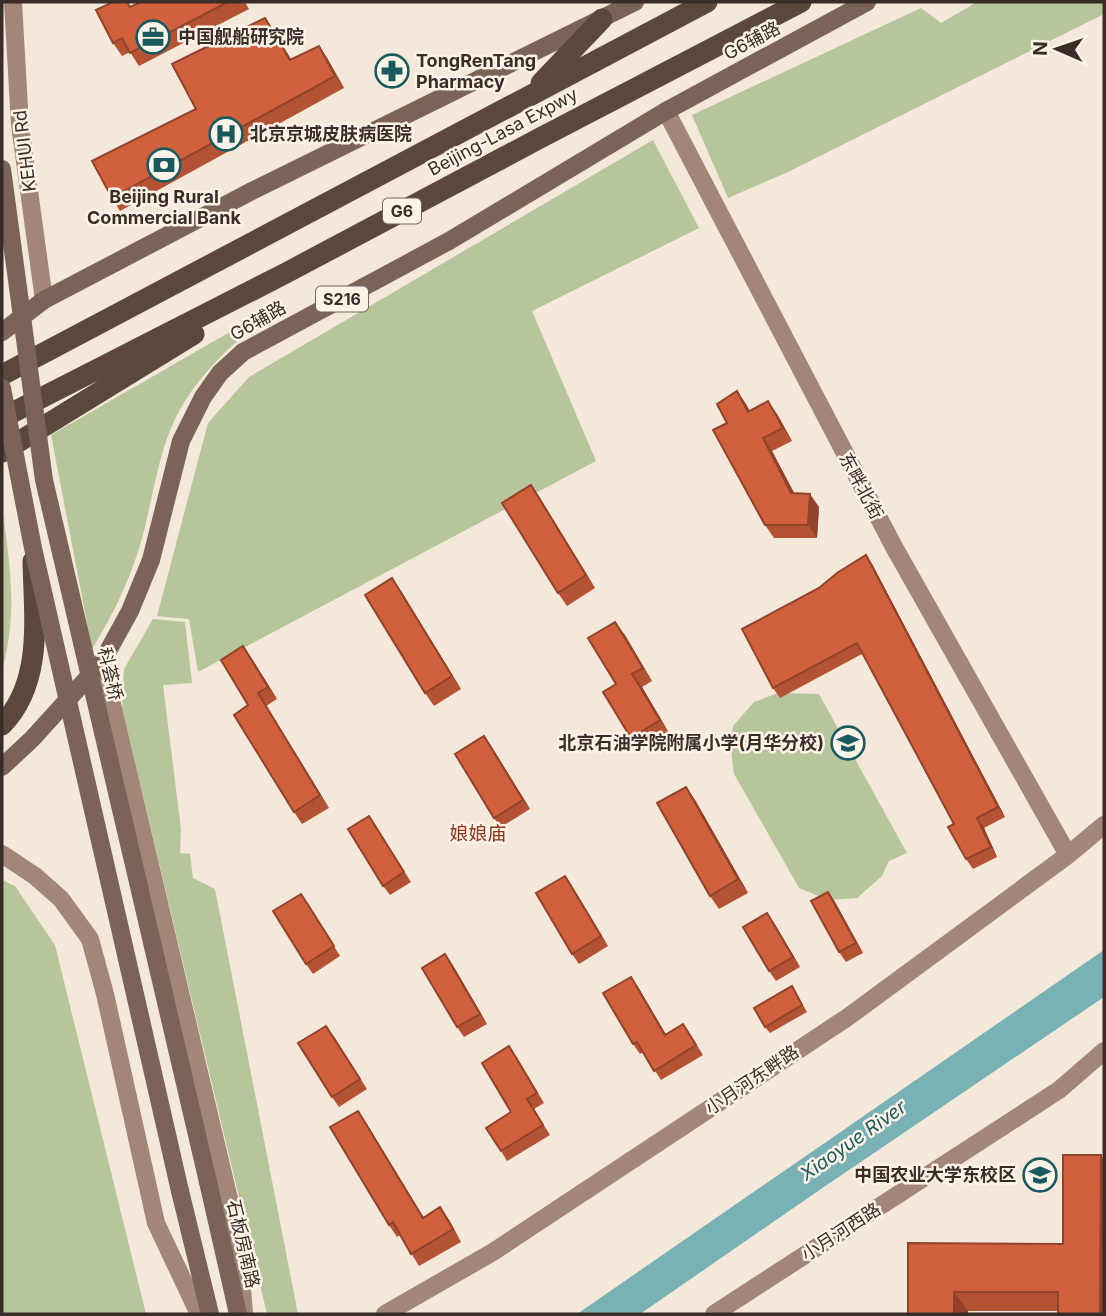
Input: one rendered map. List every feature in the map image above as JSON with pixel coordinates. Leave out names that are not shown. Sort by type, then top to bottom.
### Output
[{"type":"highway","name":"Beijing-Lasa Expwy","points":[[2,374],[707,2]]},
{"type":"highway","name":"Beijing-Lasa Expwy","points":[[2,418],[286,274],[801,2]]},
{"type":"highway","points":[[529,96],[602,19]]},
{"type":"highway","points":[[2,452],[137,370],[286,274]]},
{"type":"highway","points":[[2,725],[26,690],[31,668],[34,638],[33,548]]},
{"type":"main road","points":[[2,332],[44,300],[252,191],[635,2]]},
{"type":"main road","name":"G6辅路","points":[[2,767],[32,739],[102,662],[130,611],[151,560],[181,441],[203,397],[220,373],[243,352],[449,241],[666,111],[867,2]]},
{"type":"main road","name":"科荟桥","points":[[2,169],[44,480],[208,1182]]},
{"type":"main road","points":[[2,388],[33,548],[210,1314]]},
{"type":"main road","name":"石板房南路","points":[[208,1182],[237,1314]]},
{"type":"street","name":"KEHUI Rd","points":[[13,2],[20,125],[44,300]]},
{"type":"street","name":"东畔北街","points":[[666,111],[894,547],[1068,855]]},
{"type":"street","points":[[2,242],[34,230]]},
{"type":"street","points":[[102,662],[238,1237],[244,1314]]},
{"type":"street","name":"小月河东畔路","points":[[385,1314],[493,1252],[837,1024],[1068,855],[1104,825]]},
{"type":"street","points":[[2,854],[35,876],[61,899],[90,939],[105,994],[156,1223],[199,1314]]},
{"type":"street","name":"小月河西路","points":[[714,1314],[1059,1090],[1104,1051]]},
{"type":"green space","points":[[977,2],[1104,2],[1104,14],[788,172],[728,198],[692,115],[921,8],[941,23]]},
{"type":"green space","points":[[653,140],[699,228],[532,311],[596,461],[198,672],[189,619],[157,616],[208,423],[249,377]]},
{"type":"green space","points":[[249,321],[252,329],[206,373],[190,393],[175,420],[162,454],[132,570],[92,649],[51,435]]},
{"type":"green space","points":[[2,506],[10,569],[11,609],[2,671]]},
{"type":"green space","points":[[153,619],[185,622],[192,683],[163,685],[181,829],[180,853],[190,854],[193,878],[215,889],[298,1314],[267,1314],[122,708],[124,669]]},
{"type":"green space","points":[[778,693],[819,694],[907,853],[889,861],[882,876],[857,898],[828,900],[799,888],[734,774],[730,742],[733,726],[754,702]]},
{"type":"green space","points":[[2,880],[15,886],[55,945],[146,1314],[2,1314]]},
{"type":"water","name":"Xiaoyue River","points":[[1104,950],[1104,997],[640,1314],[577,1314]]},
{"type":"building","points":[[113,2],[127,2],[130,7],[141,2],[228,2],[130,53],[122,38],[113,43],[96,10]]},
{"type":"building","points":[[265,18],[290,60],[319,46],[335,76],[112,198],[92,161],[196,109],[172,64]]},
{"type":"building","points":[[737,391],[748,412],[768,401],[783,428],[763,438],[791,493],[810,494],[808,525],[765,525],[713,430],[727,423],[717,404]]},
{"type":"building","points":[[531,485],[586,575],[558,593],[502,503]]},
{"type":"building","points":[[866,555],[998,807],[977,818],[991,847],[966,859],[948,827],[954,824],[857,643],[773,688],[742,629],[819,588]]},
{"type":"building","points":[[392,578],[452,676],[425,693],[365,595]]},
{"type":"building","points":[[615,622],[643,668],[632,674],[660,720],[631,738],[603,692],[616,684],[588,638]]},
{"type":"building","points":[[243,646],[268,687],[258,693],[320,795],[294,812],[234,715],[248,705],[221,660]]},
{"type":"building","points":[[484,736],[523,800],[494,818],[455,754]]},
{"type":"building","points":[[686,787],[738,879],[710,896],[657,803]]},
{"type":"building","points":[[369,816],[404,872],[383,886],[348,829]]},
{"type":"building","points":[[565,876],[601,936],[572,954],[536,893]]},
{"type":"building","points":[[828,892],[856,943],[839,952],[811,901]]},
{"type":"building","points":[[301,894],[334,946],[306,964],[273,911]]},
{"type":"building","points":[[767,913],[793,957],[769,971],[743,927]]},
{"type":"building","points":[[445,954],[480,1014],[457,1027],[422,968]]},
{"type":"building","points":[[631,977],[665,1035],[683,1024],[696,1045],[654,1071],[637,1042],[633,1044],[603,993]]},
{"type":"building","points":[[792,986],[802,1005],[765,1027],[754,1008]]},
{"type":"building","points":[[326,1026],[360,1079],[332,1097],[298,1043]]},
{"type":"building","points":[[509,1046],[537,1093],[527,1099],[543,1125],[501,1151],[486,1128],[511,1112],[482,1063]]},
{"type":"building","points":[[358,1111],[423,1218],[440,1207],[453,1229],[411,1254],[393,1222],[389,1225],[330,1127]]},
{"type":"building","points":[[1063,1155],[1101,1155],[1100,1314],[1058,1314],[1058,1292],[954,1292],[954,1314],[908,1314],[908,1243],[1063,1244]]},
{"type":"place","name":"中国舰船研究院","points":[[153,37]]},
{"type":"place","name":"TongRenTang Pharmacy","points":[[392,71]]},
{"type":"place","name":"北京京城皮肤病医院","points":[[226,134]]},
{"type":"place","name":"Beijing Rural Commercial Bank","points":[[164,165]]},
{"type":"place","name":"北京石油学院附属小学(月华分校)","points":[[848,743]]},
{"type":"place","name":"中国农业大学东校区","points":[[1040,1175]]},
{"type":"district","name":"娘娘庙","points":[[478,833]]}]
